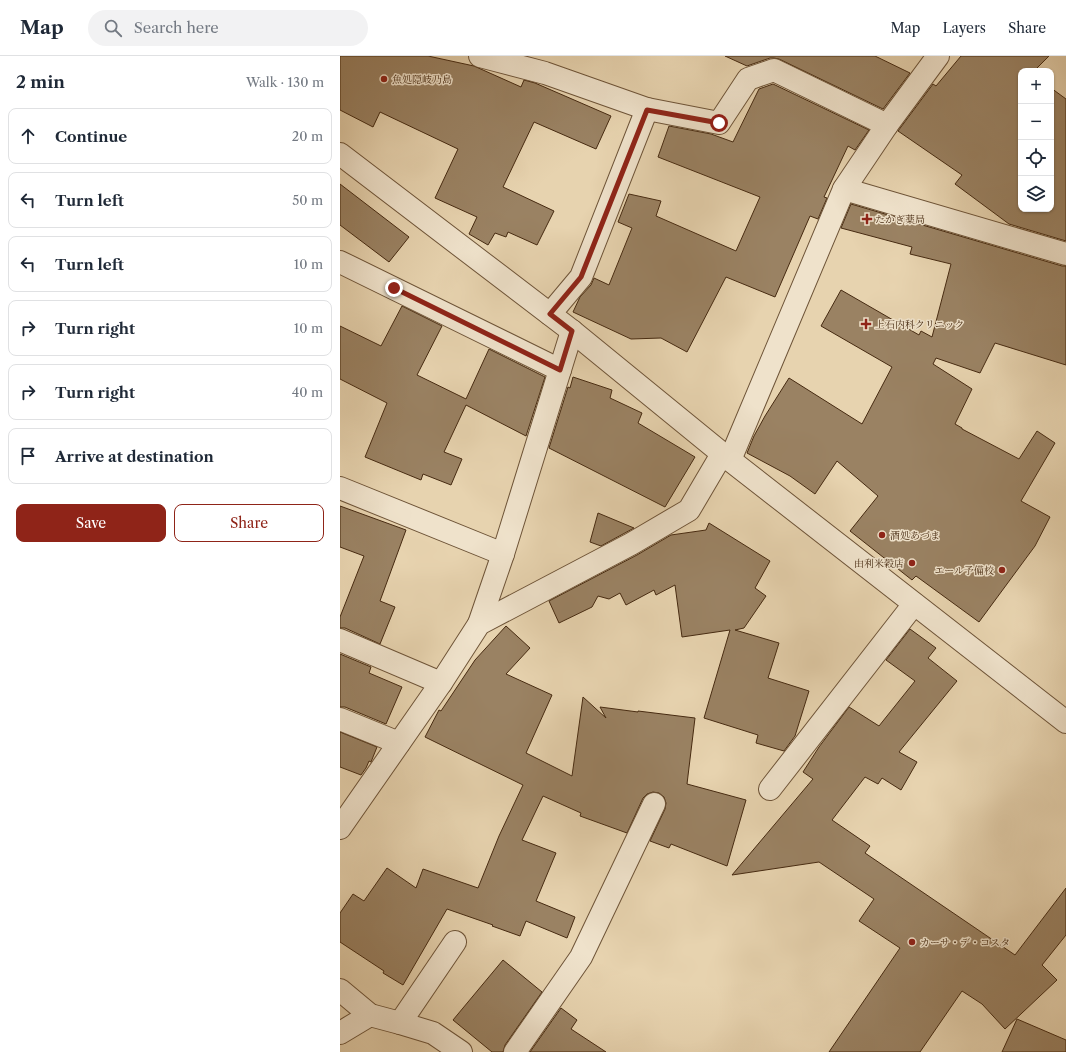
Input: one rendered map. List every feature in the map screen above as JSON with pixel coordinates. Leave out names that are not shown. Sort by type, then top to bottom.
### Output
[{"type":"street","points":[[480,56],[548,64],[647,110],[719,123],[748,79],[774,70],[887,125]]},
{"type":"street","points":[[479,624],[631,544],[689,510],[726,457],[844,189],[887,125],[938,56]]},
{"type":"street","points":[[550,314],[581,277],[647,110]]},
{"type":"street","points":[[340,154],[572,331],[726,457],[1066,722]]},
{"type":"street","points":[[844,189],[1066,254]]},
{"type":"street","points":[[340,262],[560,370]]},
{"type":"street","points":[[340,828],[441,683],[479,624],[503,554],[572,331]]},
{"type":"street","points":[[340,488],[503,554]]},
{"type":"street","points":[[770,789],[914,604]]},
{"type":"street","points":[[340,640],[441,683]]},
{"type":"street","points":[[340,719],[399,743]]},
{"type":"street","points":[[515,1052],[581,957],[654,804]]},
{"type":"street","points":[[400,1023],[455,942]]},
{"type":"street","points":[[340,990],[370,1015],[433,1033],[461,1052]]},
{"type":"street","points":[[340,1033],[370,1015]]},
{"type":"building","points":[[340,56],[428,56],[474,66],[521,87],[524,80],[535,83],[611,116],[596,149],[534,122],[503,187],[554,211],[537,245],[508,232],[506,237],[495,233],[488,245],[469,234],[477,217],[435,198],[458,149],[380,112],[373,127],[340,110]]},
{"type":"building","points":[[725,56],[875,56],[910,73],[883,109],[779,59],[770,58],[747,66]]},
{"type":"building","points":[[961,56],[1049,56],[1037,68],[1018,68],[1018,212],[1054,212],[1054,90],[1066,99],[1066,241],[1009,224],[955,184],[962,175],[898,131],[933,84],[936,86]]},
{"type":"building","points":[[773,84],[869,130],[855,150],[848,146],[824,197],[827,198],[818,219],[810,216],[775,297],[726,277],[687,352],[661,338],[631,339],[573,312],[580,297],[591,285],[594,278],[609,285],[632,228],[618,222],[629,194],[661,201],[656,216],[736,251],[760,197],[658,157],[669,126],[711,134],[733,142],[759,89]]},
{"type":"building","points":[[340,184],[409,237],[389,262],[340,225]]},
{"type":"building","points":[[851,204],[1066,266],[1066,365],[995,343],[980,373],[936,358],[933,364],[972,389],[955,424],[962,429],[1019,459],[1037,431],[1055,443],[1021,501],[1050,517],[1035,546],[979,622],[916,576],[912,580],[850,531],[878,496],[837,461],[815,494],[790,476],[747,453],[765,416],[789,378],[862,424],[892,367],[821,326],[841,290],[919,335],[921,331],[932,337],[951,264],[910,254],[912,247],[841,228]]},
{"type":"building","points":[[402,306],[442,326],[417,375],[466,399],[489,349],[545,377],[526,436],[466,405],[444,452],[462,459],[451,485],[423,474],[421,480],[365,457],[387,403],[340,379],[340,326],[381,346]]},
{"type":"building","points":[[573,377],[612,390],[610,398],[642,413],[638,423],[695,457],[665,507],[549,448],[568,387],[570,388]]},
{"type":"building","points":[[340,506],[406,530],[380,601],[395,607],[380,644],[345,628],[340,628],[340,617],[364,556],[340,547]]},
{"type":"building","points":[[598,513],[634,528],[601,546],[590,542]]},
{"type":"building","points":[[709,523],[770,561],[755,588],[766,596],[744,628],[735,630],[779,643],[768,678],[809,691],[795,736],[784,751],[756,743],[758,735],[704,718],[730,630],[682,637],[675,585],[656,595],[654,590],[626,605],[620,593],[609,599],[598,596],[592,607],[559,623],[549,601],[637,555],[671,535],[706,530]]},
{"type":"building","points":[[506,626],[530,648],[506,674],[552,695],[526,753],[572,776],[583,697],[606,718],[600,707],[695,718],[687,784],[746,800],[727,866],[671,844],[669,848],[650,841],[665,809],[666,803],[664,797],[659,793],[653,792],[647,794],[643,798],[627,833],[580,816],[581,813],[543,796],[522,840],[556,853],[536,901],[575,917],[567,938],[526,921],[520,936],[447,909],[403,985],[383,973],[384,971],[340,942],[340,913],[353,894],[364,901],[387,868],[416,888],[423,869],[478,888],[499,836],[523,785],[425,737],[439,710],[441,711],[475,660]]},
{"type":"building","points":[[910,629],[936,648],[928,658],[957,681],[899,752],[917,762],[901,790],[882,778],[878,784],[865,777],[832,820],[870,846],[865,853],[1015,955],[1066,888],[1066,935],[1042,965],[1057,980],[1005,1029],[982,1004],[962,991],[920,1052],[829,1052],[900,948],[859,921],[874,899],[819,862],[732,875],[813,779],[803,772],[819,747],[849,707],[879,726],[915,681],[886,660]]},
{"type":"building","points":[[340,654],[371,667],[369,673],[402,687],[386,724],[345,707],[340,707]]},
{"type":"building","points":[[340,732],[377,747],[371,762],[369,761],[361,775],[340,767]]},
{"type":"building","points":[[503,960],[542,992],[505,1045],[503,1052],[492,1052],[453,1020]]},
{"type":"building","points":[[561,1008],[577,1020],[571,1029],[606,1052],[530,1052]]},
{"type":"building","points":[[1017,1019],[1066,1040],[1066,1052],[1002,1052]]},
{"type":"place","name":"魚処隠岐乃島","points":[[384,79]]},
{"type":"place","name":"たかぎ薬局","points":[[867,219]]},
{"type":"place","name":"上石内科クリニック","points":[[866,324]]},
{"type":"place","name":"酒処あづま","points":[[882,535]]},
{"type":"place","name":"由利米穀店","points":[[912,563]]},
{"type":"place","name":"エール予備校","points":[[1002,570]]},
{"type":"place","name":"カーサ・デ・コスタ","points":[[912,942]]},
{"type":"route","points":[[394,288],[560,370],[572,331],[550,314],[581,277],[647,110],[719,123]]}]
